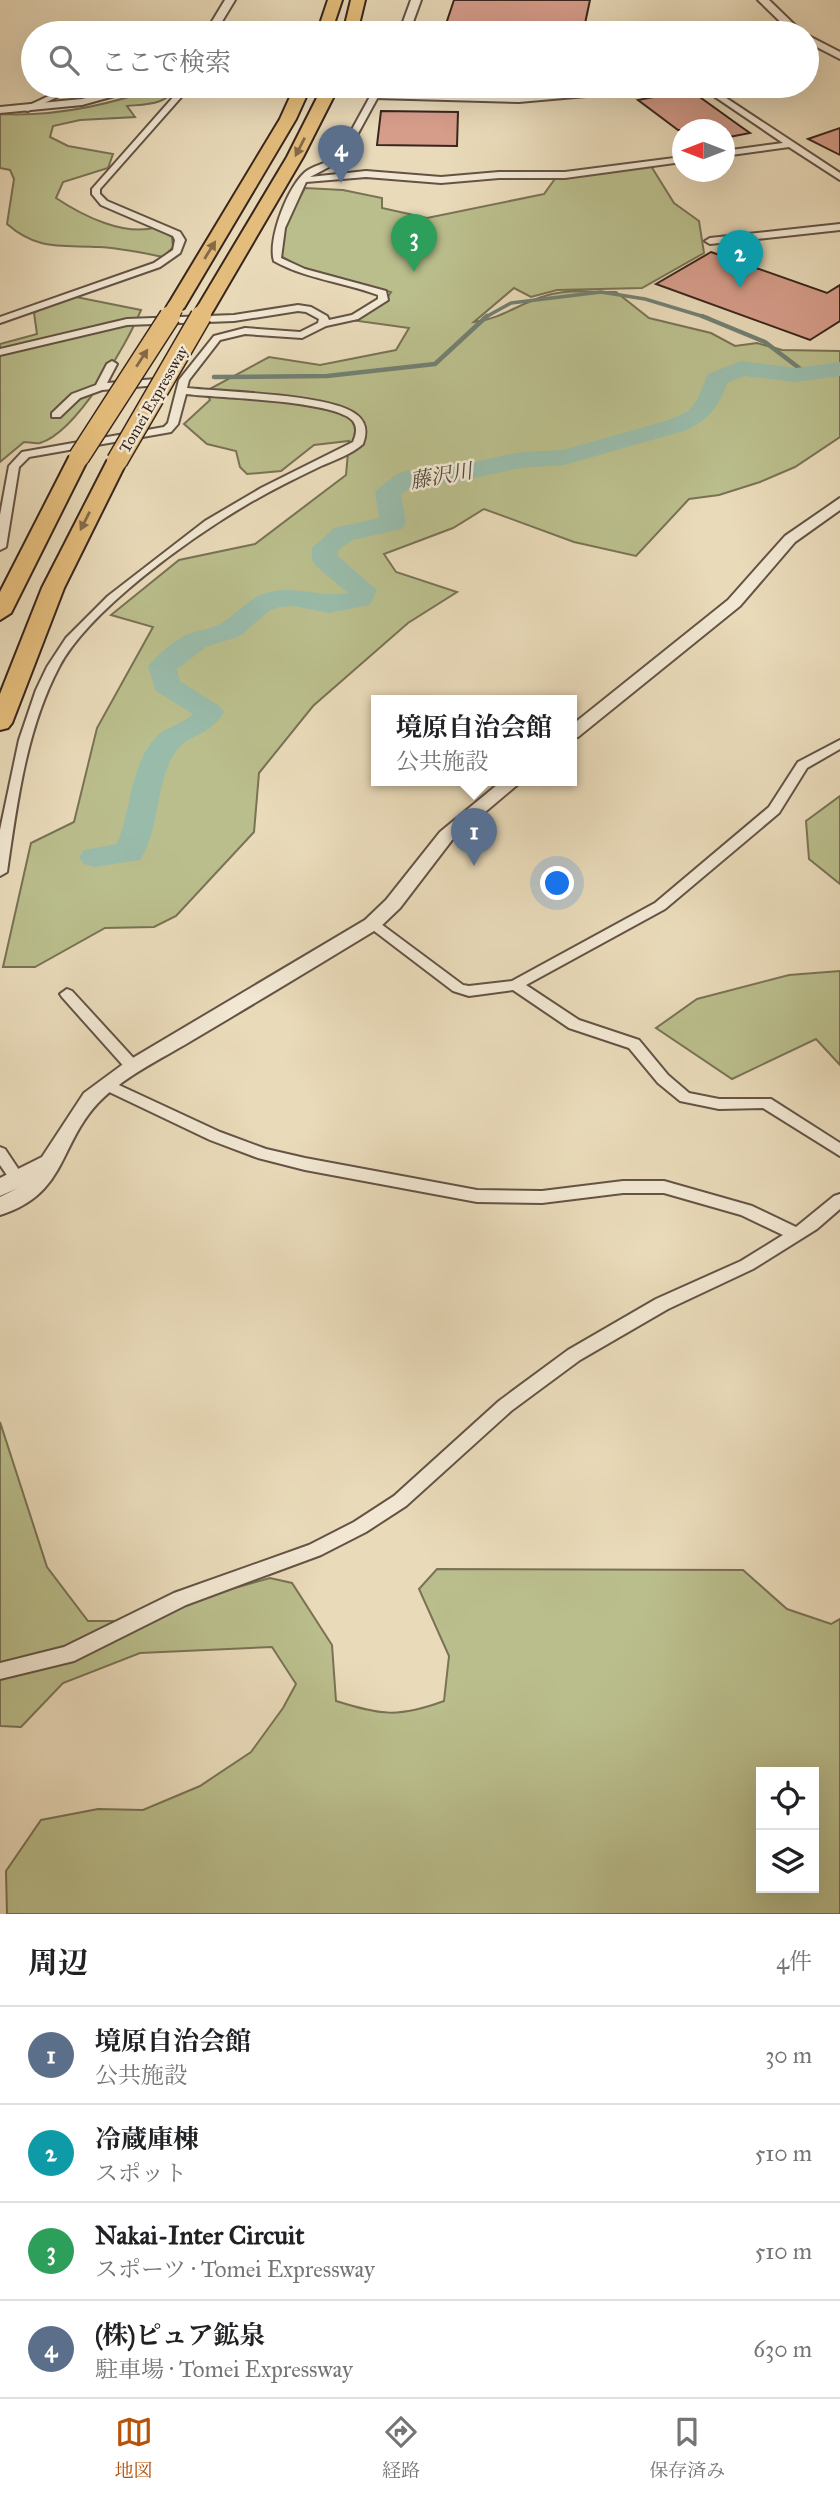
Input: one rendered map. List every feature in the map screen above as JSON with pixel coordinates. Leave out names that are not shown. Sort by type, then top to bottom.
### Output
[{"type":"highway","points":[[328,21],[335,0]]},
{"type":"highway","points":[[353,21],[358,0]]},
{"type":"highway","name":"Tomei Expressway","points":[[0,613],[79,457],[175,308],[288,119],[298,98]]},
{"type":"highway","name":"Tomei Expressway","points":[[0,723],[53,588],[117,461],[295,157],[325,98]]},
{"type":"street","points":[[217,21],[230,0]]},
{"type":"street","points":[[410,21],[416,0]]},
{"type":"street","points":[[763,0],[786,21]]},
{"type":"street","points":[[819,46],[840,56]]},
{"type":"street","points":[[819,53],[827,51]]},
{"type":"street","points":[[25,109],[49,98]]},
{"type":"street","points":[[0,110],[98,98]]},
{"type":"street","points":[[0,320],[157,265],[177,251],[180,240],[177,234],[104,203],[96,194],[96,189],[176,98]]},
{"type":"street","points":[[0,547],[14,466],[19,459],[40,450],[167,430],[173,424],[184,385],[217,338],[245,331],[302,335],[323,324],[363,312],[383,300],[383,293],[358,283],[297,269],[277,258],[275,253],[283,221],[304,180],[309,173],[343,155],[373,98]]},
{"type":"street","points":[[503,98],[530,98]]},
{"type":"street","points":[[721,98],[840,177]]},
{"type":"street","points":[[735,152],[791,144]]},
{"type":"street","points":[[304,180],[366,174],[441,180],[499,175],[565,175],[672,161]]},
{"type":"street","points":[[710,241],[840,226]]},
{"type":"street","points":[[0,352],[127,322],[234,318],[298,308],[317,313],[324,318],[323,324]]},
{"type":"street","points":[[100,387],[112,364]]},
{"type":"street","points":[[0,872],[14,789],[28,737],[52,668],[71,637],[94,612],[181,544],[259,493],[358,444],[363,434],[362,426],[355,418],[332,407],[184,385],[100,387],[76,396],[56,415]]},
{"type":"street","points":[[577,729],[734,603],[790,539],[840,503]]},
{"type":"street","points":[[372,924],[458,988],[479,991],[515,985],[660,906],[774,810],[808,759],[840,744]]},
{"type":"street","points":[[0,1207],[24,1195],[44,1178],[49,1163],[91,1098],[133,1067],[372,924],[393,904],[446,836],[507,786]]},
{"type":"street","points":[[515,985],[574,1024],[634,1044],[663,1079],[685,1097],[719,1104],[766,1103],[840,1150]]},
{"type":"street","points":[[67,994],[133,1067]]},
{"type":"street","points":[[108,1085],[215,1136],[263,1154],[305,1164],[477,1196],[542,1197],[623,1187],[664,1187],[746,1210],[796,1234]]},
{"type":"street","points":[[0,1153],[9,1184],[49,1163]]},
{"type":"street","points":[[0,1671],[67,1655],[180,1599],[315,1550],[360,1527],[400,1501],[505,1406],[574,1355],[662,1304],[747,1265],[796,1234],[840,1200]]},
{"type":"green space","points":[[166,98],[149,104],[127,106],[135,117],[80,120],[53,126],[50,137],[68,146],[113,154],[108,168],[63,182],[56,198],[91,218],[118,227],[157,227],[172,237],[173,247],[164,257],[115,248],[40,243],[18,233],[7,224],[14,179],[10,170],[0,168],[0,114],[42,114],[123,99]]},
{"type":"green space","points":[[651,166],[674,203],[699,221],[704,253],[642,288],[557,290],[531,297],[514,288],[474,322],[493,318],[536,299],[562,292],[616,292],[649,318],[711,333],[735,346],[757,343],[782,350],[840,351],[840,437],[795,467],[760,482],[719,495],[689,499],[636,556],[574,542],[484,509],[453,528],[384,554],[396,572],[457,592],[408,623],[313,706],[259,773],[254,832],[176,916],[154,927],[105,928],[35,967],[3,967],[31,843],[74,822],[97,728],[153,627],[111,615],[179,560],[255,544],[346,475],[349,441],[314,445],[281,471],[247,474],[240,467],[236,451],[207,444],[184,424],[210,400],[206,391],[269,357],[320,365],[396,350],[409,328],[351,320],[384,303],[391,292],[300,267],[281,256],[286,222],[305,188],[343,190],[382,198],[382,208],[427,218],[544,194],[557,176]]},
{"type":"green space","points":[[71,296],[141,310],[125,344],[85,405],[54,436],[40,443],[24,442],[0,462],[0,344],[37,334],[34,313],[48,304]]},
{"type":"green space","points":[[840,796],[840,884],[809,859],[806,821]]},
{"type":"green space","points":[[840,971],[840,1065],[816,1039],[732,1079],[656,1028],[697,999],[789,975]]},
{"type":"green space","points":[[0,1422],[47,1567],[88,1621],[117,1621],[270,1578],[292,1583],[332,1645],[336,1701],[378,1712],[414,1710],[444,1701],[449,1656],[419,1589],[437,1569],[743,1570],[787,1609],[831,1624],[840,1619],[840,1914],[7,1914],[6,1871],[41,1820],[98,1809],[143,1810],[200,1786],[251,1752],[283,1708],[296,1684],[272,1647],[140,1653],[63,1683],[21,1727],[0,1726]]},
{"type":"building","points":[[454,0],[590,0],[586,21],[447,21]]},
{"type":"building","points":[[701,98],[730,119],[672,119],[672,126],[638,100]]},
{"type":"building","points":[[381,111],[458,112],[457,146],[377,145]]},
{"type":"building","points":[[735,122],[750,133],[735,136]]},
{"type":"building","points":[[840,128],[840,155],[808,139]]},
{"type":"building","points":[[711,252],[827,293],[840,285],[840,321],[810,340],[656,284]]},
{"type":"waterway","points":[[486,317],[511,303],[601,292],[645,299],[704,317]]},
{"type":"waterway","points":[[214,377],[327,376],[435,364],[486,317]]},
{"type":"waterway","points":[[704,317],[708,318]]},
{"type":"waterway","points":[[704,317],[765,342],[807,374]]},
{"type":"waterway","name":"藤沢川","points":[[95,857],[129,853],[139,827],[152,773],[163,748],[174,738],[200,724],[209,712],[166,685],[162,667],[196,641],[230,630],[259,605],[275,599],[294,598],[329,605],[360,599],[363,590],[325,559],[325,548],[343,534],[393,523],[388,491],[406,479],[460,473],[521,460],[564,457],[678,425],[697,416],[709,401],[716,379],[741,368],[796,375],[840,369]]},
{"type":"place","name":"(株)ピュア鉱泉","points":[[341,183]]},
{"type":"place","name":"Nakai-Inter Circuit","points":[[414,272]]},
{"type":"place","name":"冷蔵庫棟","points":[[740,288]]},
{"type":"place","name":"境原自治会館","points":[[474,866]]}]
